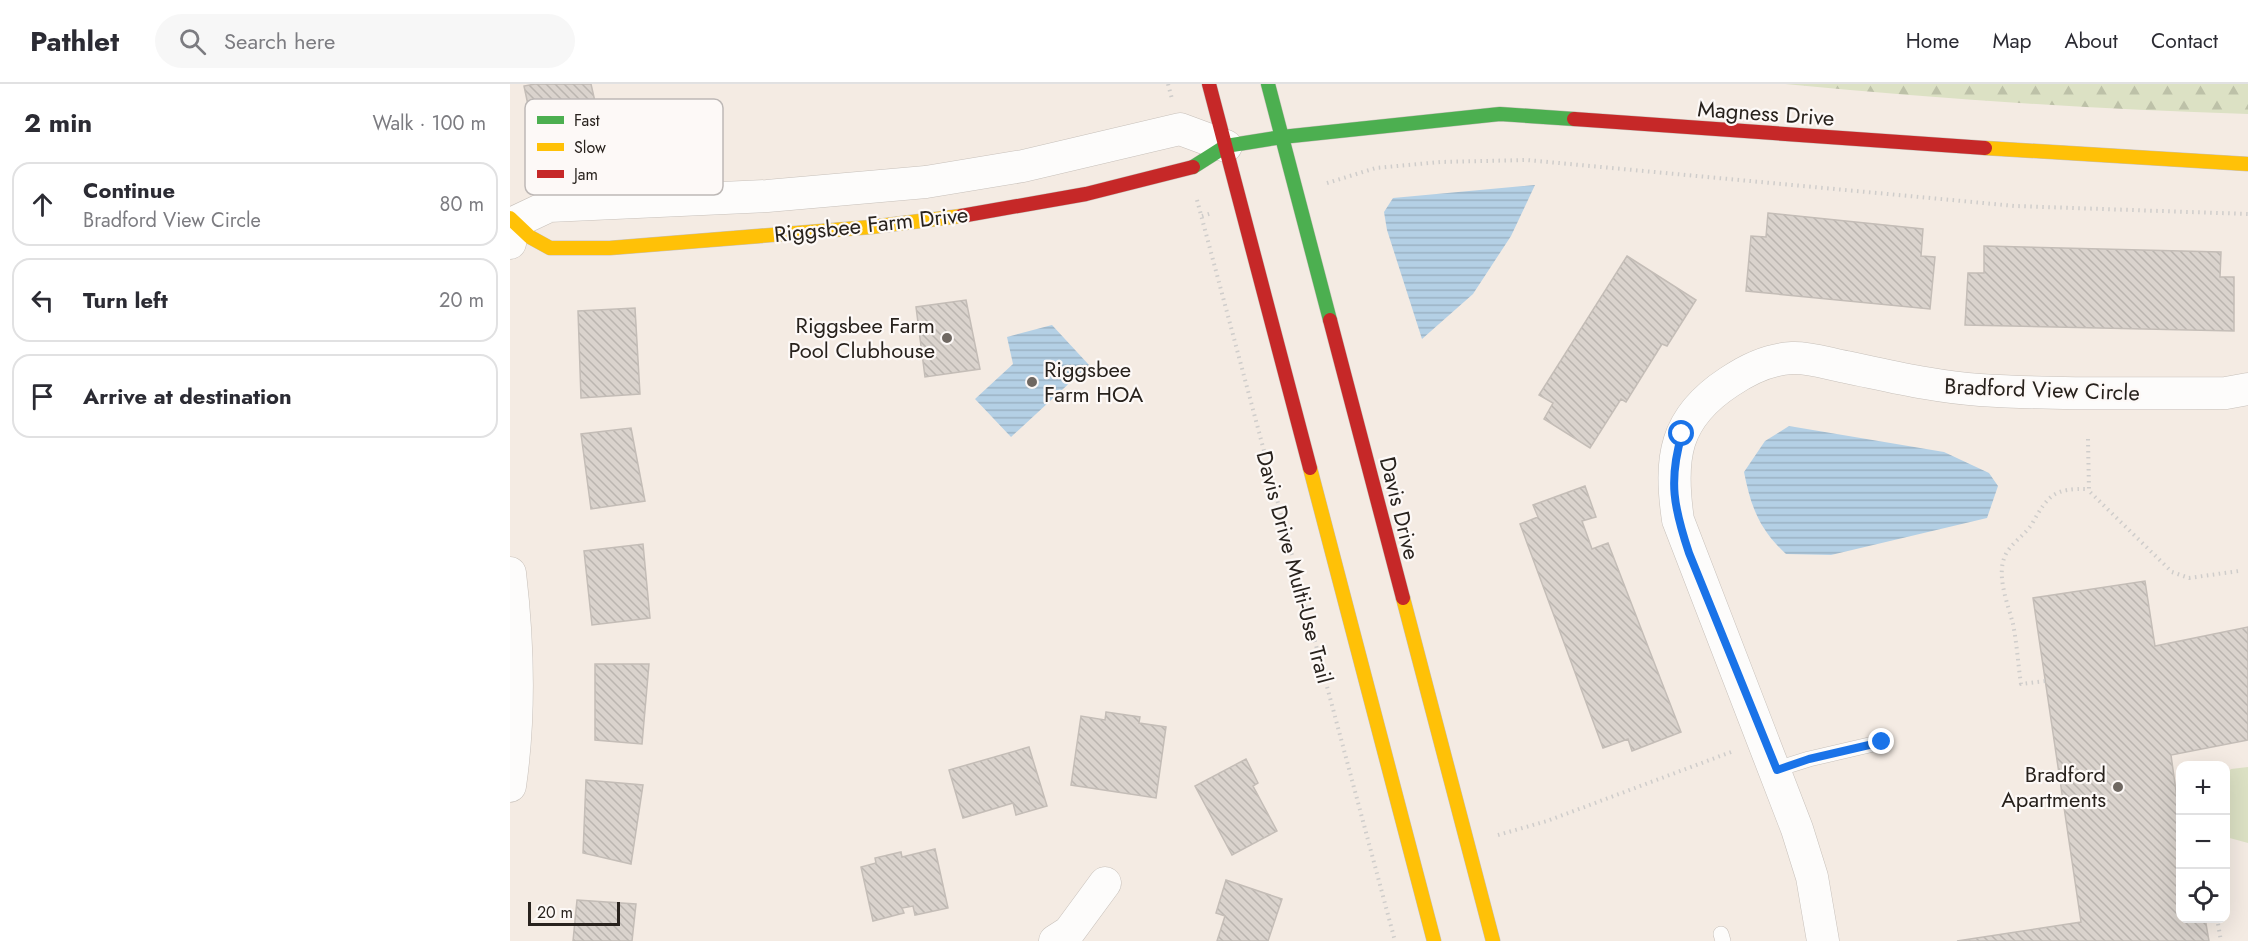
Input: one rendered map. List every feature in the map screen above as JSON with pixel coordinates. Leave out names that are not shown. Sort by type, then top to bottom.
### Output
[{"type":"main road","points":[[1209,84],[1434,941]]},
{"type":"main road","name":"Davis Drive","points":[[1268,84],[1420,673],[1493,941]]},
{"type":"main road","name":"Magness Drive","points":[[1282,137],[1500,114],[1839,139],[2248,164]]},
{"type":"main road","name":"Riggsbee Farm Drive","points":[[511,227],[550,248],[610,248],[871,227],[982,213],[1086,194],[1190,169],[1226,146],[1282,137]]},
{"type":"street","name":"Riggsbee Farm Drive","points":[[511,227],[549,206],[767,196],[926,182],[1023,166],[1180,129],[1226,146]]},
{"type":"street","name":"Bradford View Circle","points":[[1823,941],[1812,877],[1777,770],[1689,553],[1678,520],[1674,490],[1674,462],[1682,434],[1705,398],[1740,375],[1766,362],[1794,357],[1938,387],[1982,390],[2226,393],[2248,389]]},
{"type":"street","points":[[510,573],[515,611],[515,710],[510,786]]},
{"type":"street","points":[[1055,941],[1069,932],[1105,883]]},
{"type":"lane","points":[[1777,770],[1809,759],[1882,742]]},
{"type":"path","points":[[1168,84],[1173,105]]},
{"type":"path","points":[[1343,179],[1377,168],[1440,162],[1527,160],[2015,206],[2248,214]]},
{"type":"path","name":"Davis Drive Multi-Use Trail","points":[[1195,193],[1395,941]]},
{"type":"path","points":[[2088,439],[2089,489],[2172,572],[2189,578],[2239,571]]},
{"type":"path","points":[[2045,681],[2021,684],[2013,626],[2005,594],[2003,568],[2005,554],[2029,528],[2047,498],[2058,491],[2089,489]]},
{"type":"path","points":[[1498,835],[1547,821],[1731,752]]},
{"type":"path","points":[[2218,923],[2221,941]]},
{"type":"green space","points":[[1785,84],[2248,84],[2248,114],[2016,103]]},
{"type":"green space","points":[[2248,767],[2248,843],[2230,838],[2231,769]]},
{"type":"water","points":[[1535,185],[1511,236],[1473,294],[1422,339],[1387,230],[1384,212],[1393,198]]},
{"type":"water","name":"Riggsbee Farm HOA","points":[[1052,325],[1089,365],[1011,437],[975,399],[1013,364],[1007,337]]},
{"type":"water","points":[[1789,426],[1944,452],[1989,473],[1998,486],[1987,518],[1831,555],[1786,554],[1769,536],[1758,517],[1753,507],[1744,472],[1765,441]]},
{"type":"building","points":[[591,84],[594,99],[527,99],[524,86]]},
{"type":"building","points":[[1768,213],[1923,229],[1921,256],[1935,257],[1930,309],[1746,291],[1751,236],[1766,237]]},
{"type":"building","points":[[1984,246],[2221,252],[2220,277],[2234,277],[2234,331],[1965,325],[1968,273],[1984,273]]},
{"type":"building","points":[[1627,256],[1696,300],[1667,346],[1662,344],[1626,402],[1621,399],[1590,448],[1544,419],[1553,403],[1539,395]]},
{"type":"building","name":"Riggsbee Farm Pool Clubhouse","points":[[966,300],[980,369],[925,377],[916,307]]},
{"type":"building","points":[[635,308],[640,394],[581,398],[578,311]]},
{"type":"building","points":[[631,428],[645,501],[591,509],[581,434]]},
{"type":"building","points":[[1585,486],[1596,517],[1582,521],[1592,549],[1608,543],[1681,732],[1632,751],[1628,739],[1603,748],[1520,524],[1538,517],[1533,505]]},
{"type":"building","points":[[643,544],[650,618],[592,625],[584,551]]},
{"type":"building","name":"Bradford Apartments","points":[[2145,581],[2155,646],[2248,627],[2248,740],[2171,755],[2176,791],[2176,923],[2206,923],[2209,941],[1957,941],[2081,922],[2033,598]]},
{"type":"building","points":[[595,664],[649,664],[642,744],[595,740]]},
{"type":"building","points":[[1106,712],[1140,717],[1139,723],[1166,727],[1156,798],[1071,785],[1081,716],[1105,720]]},
{"type":"building","points":[[1029,747],[1047,806],[1016,815],[1013,803],[963,818],[949,770]]},
{"type":"building","points":[[1246,759],[1258,783],[1253,786],[1277,831],[1232,855],[1195,786]]},
{"type":"building","points":[[586,780],[643,785],[631,864],[583,853]]},
{"type":"building","points":[[935,849],[948,908],[915,915],[913,906],[902,908],[904,913],[873,921],[861,867],[876,863],[875,858],[901,852],[902,857]]},
{"type":"building","points":[[1226,880],[1282,899],[1268,941],[1217,941],[1225,916],[1216,913]]},
{"type":"building","points":[[577,900],[636,904],[632,941],[573,941]]},
{"type":"traffic: fast","points":[[1268,84],[1330,320]]},
{"type":"traffic: fast","points":[[1193,167],[1226,146],[1282,137],[1500,114],[1574,119]]},
{"type":"traffic: slow","points":[[1985,148],[2248,164]]},
{"type":"traffic: slow","points":[[510,218],[530,237],[550,248],[610,248],[871,227],[961,216]]},
{"type":"traffic: slow","points":[[1310,468],[1434,941]]},
{"type":"traffic: slow","points":[[1403,598],[1493,941]]},
{"type":"traffic: jam","points":[[1209,84],[1310,468]]},
{"type":"traffic: jam","points":[[1574,119],[1985,148]]},
{"type":"traffic: jam","points":[[961,216],[1086,194],[1193,167]]},
{"type":"traffic: jam","points":[[1330,320],[1403,598]]},
{"type":"place","name":"Riggsbee Farm Pool Clubhouse","points":[[947,338]]},
{"type":"place","name":"Riggsbee Farm HOA","points":[[1032,382]]},
{"type":"place","name":"Bradford Apartments","points":[[2118,787]]},
{"type":"route","points":[[1682,434],[1674,462],[1674,490],[1678,520],[1689,553],[1777,770],[1809,759],[1882,742]]}]
